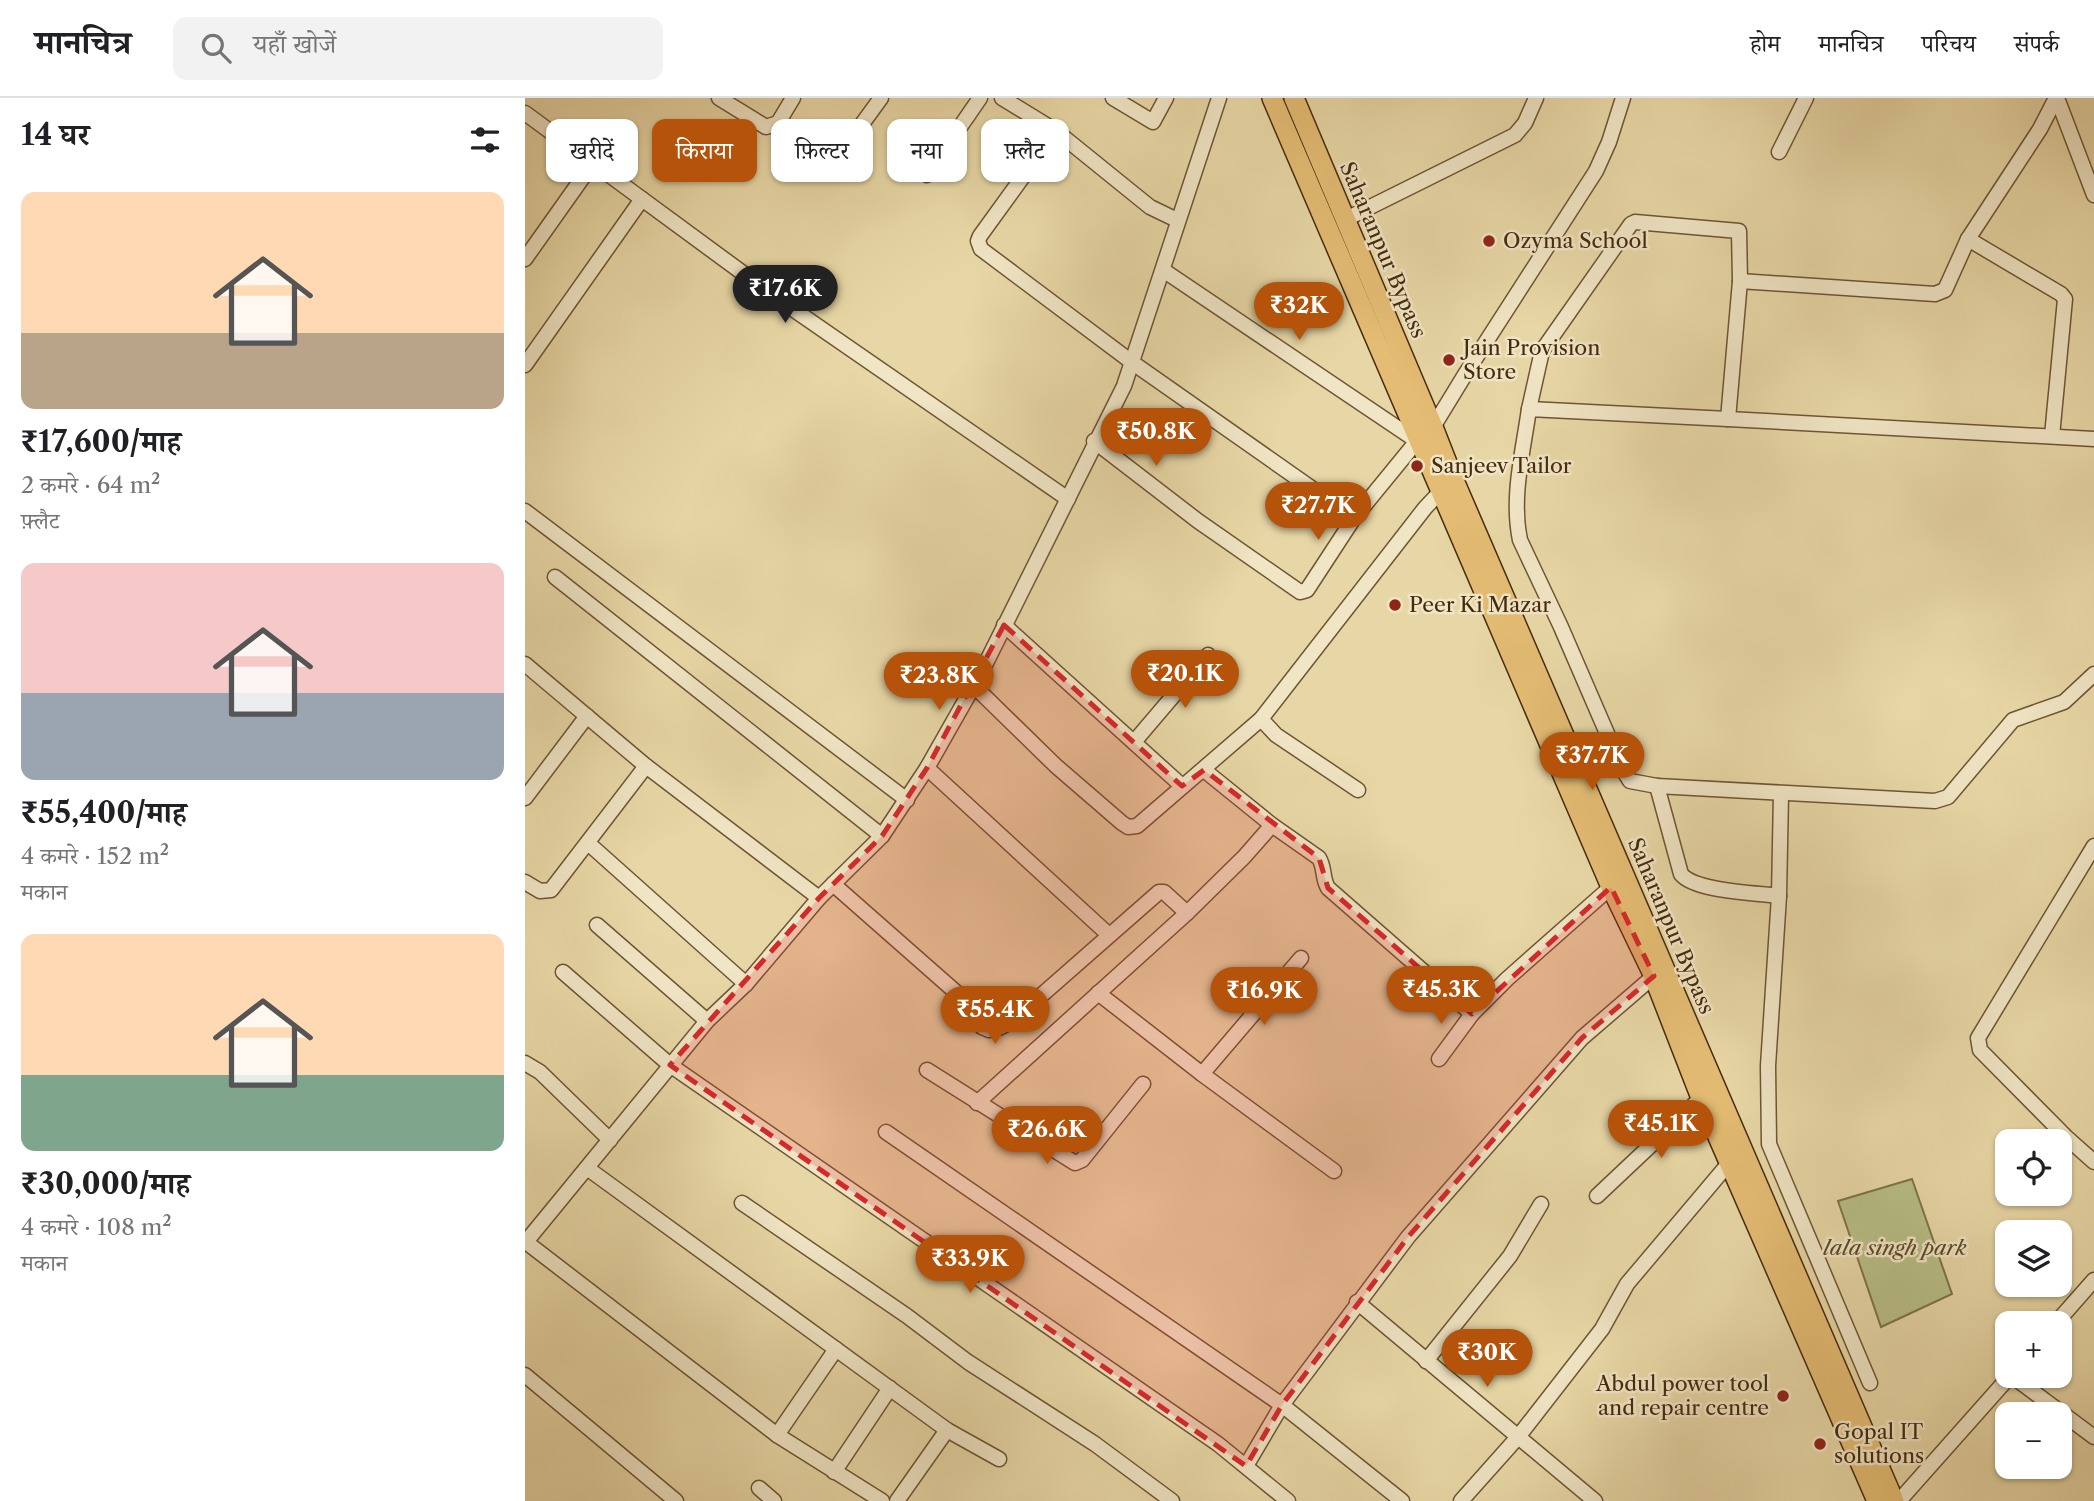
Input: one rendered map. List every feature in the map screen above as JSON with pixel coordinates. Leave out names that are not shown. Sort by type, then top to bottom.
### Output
[{"type":"main road","points":[[1272,98],[1417,441],[1611,887],[1654,976],[1701,1098],[1877,1501]]},
{"type":"main road","name":"Saharanpur Bypass","points":[[1294,98],[1469,517],[1897,1501]]},
{"type":"street","points":[[719,98],[766,127],[778,122],[793,98]]},
{"type":"street","points":[[866,119],[881,98]]},
{"type":"street","points":[[966,119],[980,98]]},
{"type":"street","points":[[1002,98],[1036,119]]},
{"type":"street","points":[[1113,98],[1153,122],[1166,98]]},
{"type":"street","points":[[882,1501],[777,1434],[526,1243],[707,1021],[746,984],[819,898],[881,836],[927,768],[974,686],[1133,363],[1177,220],[1219,98]]},
{"type":"street","points":[[1344,220],[1515,135],[1525,123],[1536,98]]},
{"type":"street","points":[[1433,427],[1596,171],[1609,142],[1623,98]]},
{"type":"street","points":[[1779,152],[1806,98]]},
{"type":"street","points":[[2057,98],[2094,195]]},
{"type":"street","points":[[1740,281],[1935,294],[1948,286],[1968,239],[2040,129],[2057,98]]},
{"type":"street","points":[[525,113],[546,128]]},
{"type":"street","points":[[1069,142],[1150,207],[1177,220]]},
{"type":"street","points":[[525,259],[580,182]]},
{"type":"street","points":[[619,182],[774,296],[1068,499]]},
{"type":"street","points":[[1019,182],[980,236],[981,249],[1133,363],[1354,518]]},
{"type":"street","points":[[525,365],[642,199]]},
{"type":"street","points":[[1728,419],[1740,281],[1739,231],[1631,223],[1542,351],[1529,410],[1517,492],[1520,540],[1630,781],[1657,786],[1935,802],[1948,797],[2007,726],[2021,716],[2064,702],[2094,674]]},
{"type":"street","points":[[1968,239],[2061,293],[2065,299],[2052,436]]},
{"type":"street","points":[[1094,441],[1149,485],[1295,591],[1307,590],[1354,518],[1417,441],[1163,270]]},
{"type":"street","points":[[1529,410],[2094,439]]},
{"type":"street","points":[[974,686],[1056,766],[1128,827],[1137,826],[1261,719],[1321,639],[1441,491]]},
{"type":"street","points":[[525,511],[907,800]]},
{"type":"street","points":[[555,577],[881,836]]},
{"type":"street","points":[[1004,625],[1182,786]]},
{"type":"street","points":[[1134,742],[1208,655]]},
{"type":"street","points":[[525,664],[646,766],[819,898]]},
{"type":"street","points":[[525,798],[587,716]]},
{"type":"street","points":[[1261,719],[1276,735],[1359,790]]},
{"type":"street","points":[[525,882],[540,891],[551,890],[646,766]]},
{"type":"street","points":[[927,768],[1109,935]]},
{"type":"street","points":[[1204,770],[1272,825],[1319,858],[1328,888],[1472,1014]]},
{"type":"street","points":[[1657,786],[1681,874],[1685,880],[1701,885],[1779,896]]},
{"type":"street","points":[[1781,794],[1779,896],[1768,1066],[1769,1144],[1870,1383]]},
{"type":"street","points":[[977,1102],[1187,913],[1272,825]]},
{"type":"street","points":[[588,844],[746,984]]},
{"type":"street","points":[[2094,846],[1978,1038],[1980,1050],[2094,1162]]},
{"type":"street","points":[[833,884],[958,994],[982,1027],[989,1030],[1011,1022],[1161,891],[1187,913]]},
{"type":"street","points":[[1439,1059],[1472,1014],[1507,979],[1611,887]]},
{"type":"street","points":[[597,925],[707,1021]]},
{"type":"street","points":[[1202,1074],[1301,958]]},
{"type":"street","points":[[563,972],[670,1065],[1218,1444],[1288,1501]]},
{"type":"street","points":[[1246,1466],[1282,1405],[1408,1237],[1582,1038],[1654,976]]},
{"type":"street","points":[[1098,993],[1333,1171]]},
{"type":"street","points":[[525,1063],[540,1072],[610,1140]]},
{"type":"street","points":[[927,1070],[1067,1158],[1078,1162],[1143,1084]]},
{"type":"street","points":[[1597,1196],[1701,1098]]},
{"type":"street","points":[[885,1132],[1282,1405],[1402,1501]]},
{"type":"street","points":[[1461,1501],[1518,1437],[1602,1329],[1627,1284],[1730,1162]]},
{"type":"street","points":[[587,1168],[947,1430],[999,1459]]},
{"type":"street","points":[[742,1203],[968,1362],[1095,1444],[1173,1501]]},
{"type":"street","points":[[1426,1361],[1510,1256],[1541,1205]]},
{"type":"street","points":[[2067,1311],[2094,1280]]},
{"type":"street","points":[[1357,1302],[1590,1500]]},
{"type":"street","points":[[777,1434],[837,1349]]},
{"type":"street","points":[[525,1374],[675,1501]]},
{"type":"street","points":[[834,1472],[890,1388]]},
{"type":"street","points":[[1897,1501],[2000,1388]]},
{"type":"street","points":[[2027,1388],[2094,1437]]},
{"type":"street","points":[[897,1501],[947,1430]]},
{"type":"street","points":[[759,1489],[774,1501]]},
{"type":"highlighted area","points":[[1004,625],[1182,786],[1204,770],[1319,858],[1328,888],[1472,1014],[1611,887],[1654,976],[1582,1038],[1408,1237],[1282,1405],[1246,1466],[670,1065],[819,898],[882,836],[927,768]]},
{"type":"green space","name":"lala singh park","points":[[1912,1179],[1952,1294],[1881,1327],[1838,1201]]},
{"type":"place","name":"Ozyma School","points":[[1489,241]]},
{"type":"place","name":"Jain Provision Store","points":[[1449,360]]},
{"type":"place","name":"Sanjeev Tailor","points":[[1417,466]]},
{"type":"place","name":"Peer Ki Mazar","points":[[1395,605]]},
{"type":"place","name":"Abdul power tool and repair centre","points":[[1783,1396]]},
{"type":"place","name":"Gopal IT solutions","points":[[1820,1444]]}]
